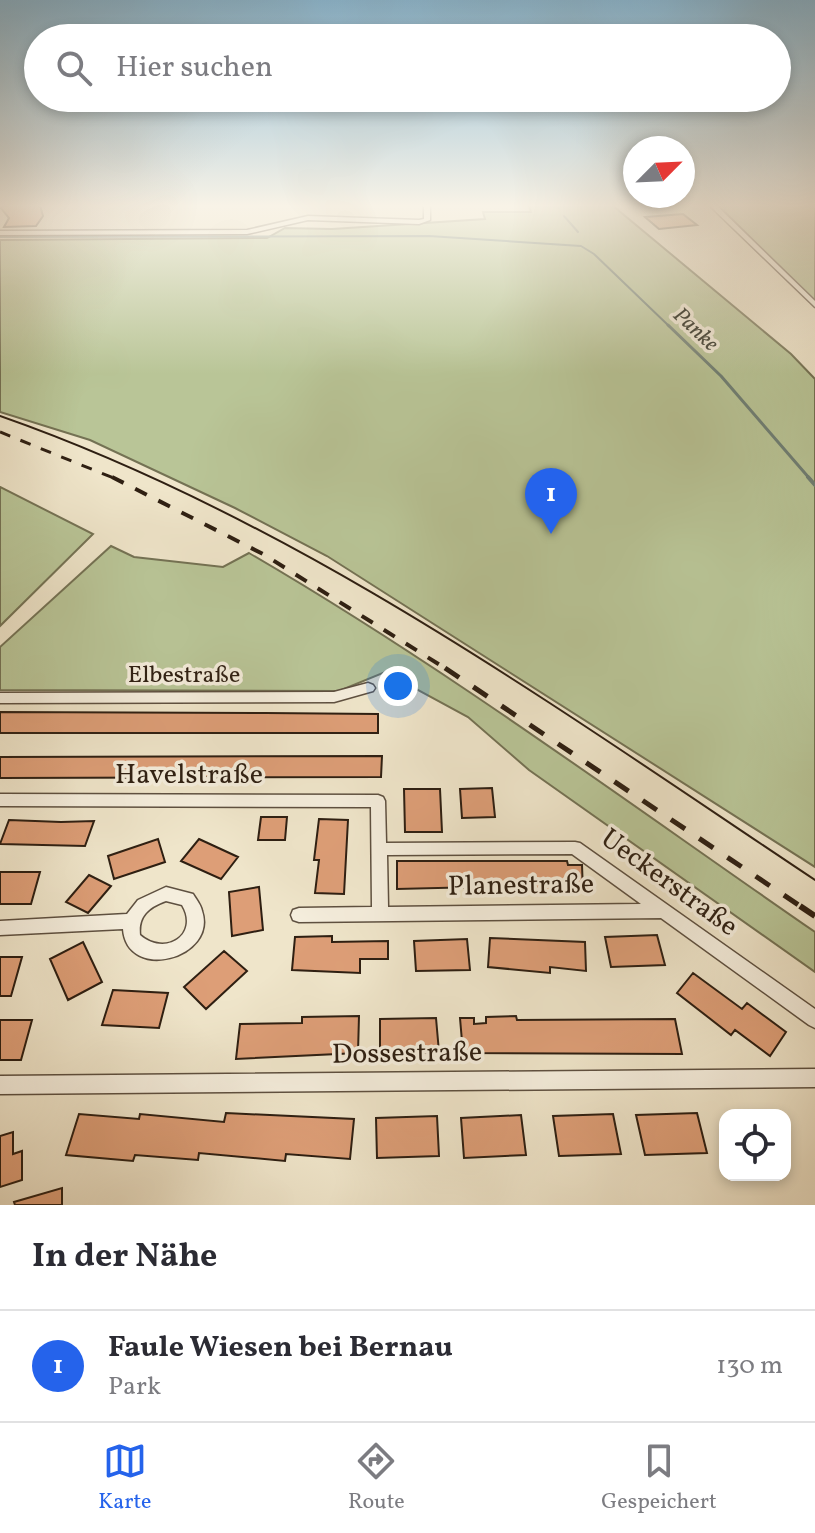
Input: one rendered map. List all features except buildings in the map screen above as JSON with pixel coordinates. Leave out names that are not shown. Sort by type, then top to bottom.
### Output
[{"type":"street","points":[[770,261],[815,305]]},
{"type":"street","name":"Elbestraße","points":[[0,698],[334,697],[368,688]]},
{"type":"street","name":"Havelstraße","points":[[0,800],[378,801],[379,849]]},
{"type":"street","name":"Ueckerstraße","points":[[379,849],[575,848],[815,1019]]},
{"type":"street","points":[[379,849],[380,914]]},
{"type":"street","name":"Planestraße","points":[[299,915],[662,911]]},
{"type":"street","points":[[0,928],[131,921]]},
{"type":"street","name":"Dossestraße","points":[[0,1085],[815,1078]]},
{"type":"green space","points":[[0,261],[680,261],[791,354],[815,379],[815,867],[327,556],[235,508],[90,440],[0,412]]},
{"type":"green space","points":[[774,261],[815,261],[815,302]]},
{"type":"green space","points":[[0,487],[93,534],[0,626]]},
{"type":"green space","points":[[111,546],[134,557],[223,567],[249,553],[322,597],[465,689],[815,932],[815,972],[529,770],[468,717],[385,672],[339,691],[0,690],[0,647]]},
{"type":"waterway","name":"Panke","points":[[602,261],[670,327]]},
{"type":"waterway","name":"Panke","points":[[668,325],[721,376],[810,479]]},
{"type":"waterway","name":"Panke","points":[[808,477],[815,485]]},
{"type":"tram line","points":[[0,416],[110,459],[216,508],[320,563],[521,685],[815,880]]},
{"type":"railway","points":[[0,432],[116,479]]},
{"type":"railway","points":[[112,477],[116,479]]},
{"type":"railway","points":[[116,479],[263,554],[448,670]]},
{"type":"railway","points":[[448,670],[803,908]]},
{"type":"railway","points":[[803,908],[815,916]]},
{"type":"place","name":"Faule Wiesen bei Bernau","points":[[551,534]]}]
